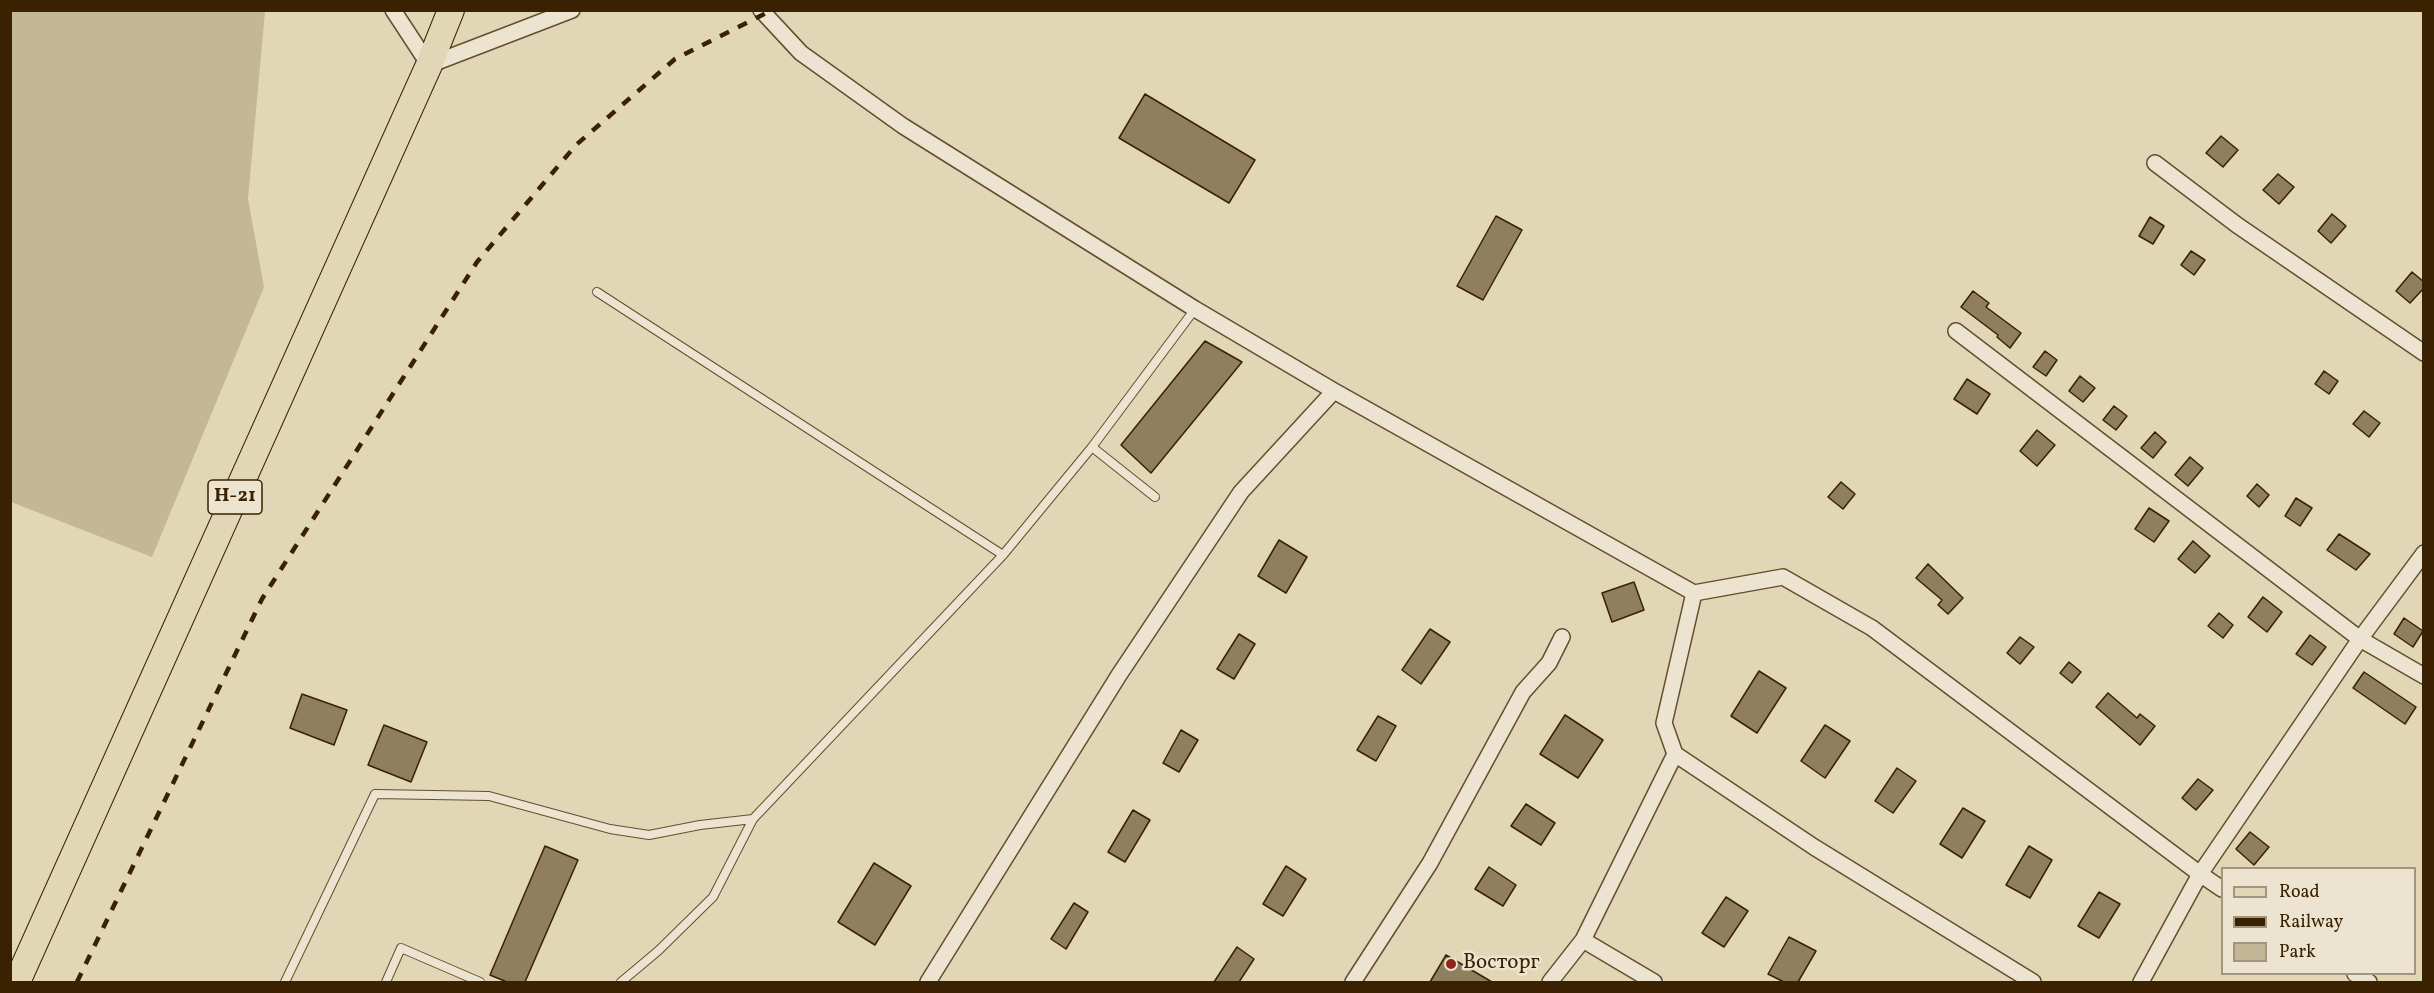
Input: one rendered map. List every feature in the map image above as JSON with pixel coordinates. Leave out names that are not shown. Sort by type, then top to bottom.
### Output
[{"type":"main road","name":"Н-21","points":[[16,982],[429,65],[451,10]]},
{"type":"street","points":[[393,10],[429,65],[572,10]]},
{"type":"street","points":[[761,10],[801,53],[903,126],[1195,309],[1335,391],[1694,593],[1783,577],[1872,628],[2221,888]]},
{"type":"street","points":[[2155,163],[2237,225],[2424,353]]},
{"type":"street","points":[[1956,331],[2360,639],[2424,676]]},
{"type":"street","points":[[928,982],[1119,675],[1241,492],[1335,391]]},
{"type":"street","points":[[2141,982],[2200,874],[2360,639],[2424,553]]},
{"type":"street","points":[[1694,593],[1664,723],[1675,754],[1814,847],[2033,982]]},
{"type":"street","points":[[1353,982],[1430,863],[1523,692],[1549,663],[1562,637]]},
{"type":"street","points":[[1550,982],[1583,940],[1675,754]]},
{"type":"street","points":[[1583,940],[1654,982]]},
{"type":"lane","points":[[597,292],[1003,555]]},
{"type":"lane","points":[[621,982],[658,951],[713,897],[753,819],[1003,555],[1092,447],[1195,309]]},
{"type":"lane","points":[[1092,447],[1155,497]]},
{"type":"lane","points":[[285,982],[375,794],[489,796],[610,829],[649,835],[700,825],[753,819]]},
{"type":"lane","points":[[386,982],[401,948],[480,982]]},
{"type":"green space","points":[[10,11],[265,11],[248,199],[264,287],[152,557],[11,502]]},
{"type":"building","points":[[1145,94],[1255,160],[1229,203],[1119,138]]},
{"type":"building","points":[[2221,136],[2238,150],[2223,167],[2206,153]]},
{"type":"building","points":[[2278,174],[2294,187],[2279,204],[2263,190]]},
{"type":"building","points":[[2332,214],[2346,226],[2331,243],[2318,231]]},
{"type":"building","points":[[1496,216],[1522,230],[1483,300],[1457,286]]},
{"type":"building","points":[[2150,217],[2164,226],[2153,244],[2139,236]]},
{"type":"building","points":[[2191,251],[2205,260],[2194,275],[2181,265]]},
{"type":"building","points":[[2412,272],[2424,282],[2424,288],[2410,303],[2396,291]]},
{"type":"building","points":[[1973,291],[1989,303],[1986,307],[2021,333],[2010,348],[1997,337],[1998,335],[1961,307]]},
{"type":"building","points":[[1205,341],[1242,362],[1151,473],[1121,445]]},
{"type":"building","points":[[2045,351],[2057,360],[2046,376],[2033,367]]},
{"type":"building","points":[[2324,371],[2338,381],[2329,394],[2315,384]]},
{"type":"building","points":[[2080,376],[2095,388],[2083,402],[2069,391]]},
{"type":"building","points":[[1967,379],[1990,394],[1977,414],[1954,399]]},
{"type":"building","points":[[2114,406],[2127,416],[2116,430],[2103,420]]},
{"type":"building","points":[[2364,411],[2380,423],[2369,437],[2353,424]]},
{"type":"building","points":[[2037,430],[2055,445],[2037,466],[2020,451]]},
{"type":"building","points":[[2155,432],[2166,442],[2153,458],[2141,448]]},
{"type":"building","points":[[2190,457],[2203,468],[2188,486],[2175,475]]},
{"type":"building","points":[[1841,482],[1855,494],[1843,509],[1828,497]]},
{"type":"building","points":[[2257,484],[2269,495],[2259,507],[2247,496]]},
{"type":"building","points":[[2296,498],[2312,508],[2300,526],[2285,516]]},
{"type":"building","points":[[2149,508],[2169,521],[2154,542],[2135,529]]},
{"type":"building","points":[[2339,534],[2370,554],[2356,570],[2327,550]]},
{"type":"building","points":[[1279,540],[1307,557],[1286,593],[1258,576]]},
{"type":"building","points":[[2193,541],[2210,556],[2195,573],[2178,559]]},
{"type":"building","points":[[1928,564],[1963,598],[1948,614],[1938,605],[1942,600],[1916,578]]},
{"type":"building","points":[[1634,582],[1644,610],[1612,622],[1602,593]]},
{"type":"building","points":[[2263,597],[2282,612],[2267,632],[2248,617]]},
{"type":"building","points":[[2219,613],[2233,625],[2223,638],[2208,626]]},
{"type":"building","points":[[2404,618],[2423,631],[2413,647],[2394,634]]},
{"type":"building","points":[[1430,629],[1450,642],[1421,684],[1402,670]]},
{"type":"building","points":[[1239,634],[1255,644],[1234,679],[1217,669]]},
{"type":"building","points":[[2310,635],[2326,647],[2312,665],[2296,654]]},
{"type":"building","points":[[2020,637],[2034,647],[2020,664],[2007,653]]},
{"type":"building","points":[[2069,662],[2081,672],[2072,683],[2060,673]]},
{"type":"building","points":[[1759,671],[1786,688],[1757,733],[1731,716]]},
{"type":"building","points":[[2364,672],[2416,707],[2405,724],[2353,688]]},
{"type":"building","points":[[2108,693],[2137,718],[2140,714],[2155,726],[2140,745],[2096,707]]},
{"type":"building","points":[[302,694],[347,710],[334,745],[290,728]]},
{"type":"building","points":[[1565,715],[1603,740],[1578,778],[1540,754]]},
{"type":"building","points":[[1378,716],[1396,726],[1376,761],[1357,750]]},
{"type":"building","points":[[384,725],[427,742],[411,782],[368,765]]},
{"type":"building","points":[[1825,725],[1850,741],[1825,778],[1801,761]]},
{"type":"building","points":[[1181,730],[1198,740],[1179,772],[1163,763]]},
{"type":"building","points":[[1897,768],[1916,781],[1893,813],[1875,801]]},
{"type":"building","points":[[2198,779],[2213,790],[2196,810],[2182,798]]},
{"type":"building","points":[[1526,804],[1555,823],[1541,845],[1511,826]]},
{"type":"building","points":[[1963,808],[1985,821],[1962,858],[1940,844]]},
{"type":"building","points":[[1133,810],[1150,820],[1125,862],[1108,852]]},
{"type":"building","points":[[2250,832],[2269,847],[2254,865],[2236,849]]},
{"type":"building","points":[[545,846],[578,860],[525,982],[507,982],[490,975]]},
{"type":"building","points":[[2029,846],[2052,860],[2030,898],[2006,885]]},
{"type":"building","points":[[874,863],[911,886],[875,945],[838,922]]},
{"type":"building","points":[[1286,866],[1306,879],[1283,916],[1263,904]]},
{"type":"building","points":[[1489,867],[1516,885],[1503,906],[1475,889]]},
{"type":"building","points":[[2099,892],[2120,904],[2099,938],[2078,926]]},
{"type":"building","points":[[1726,897],[1748,911],[1724,947],[1702,933]]},
{"type":"building","points":[[1074,903],[1088,912],[1066,949],[1051,939]]},
{"type":"building","points":[[1789,937],[1816,951],[1798,982],[1784,982],[1768,974]]},
{"type":"building","points":[[1237,947],[1254,959],[1239,982],[1214,982]]},
{"type":"building","name":"Восторг","points":[[1446,955],[1492,982],[1430,982]]},
{"type":"railway","points":[[77,982],[262,599],[477,262],[576,145],[675,59],[772,10]]},
{"type":"place","name":"Восторг","points":[[1451,964]]}]
